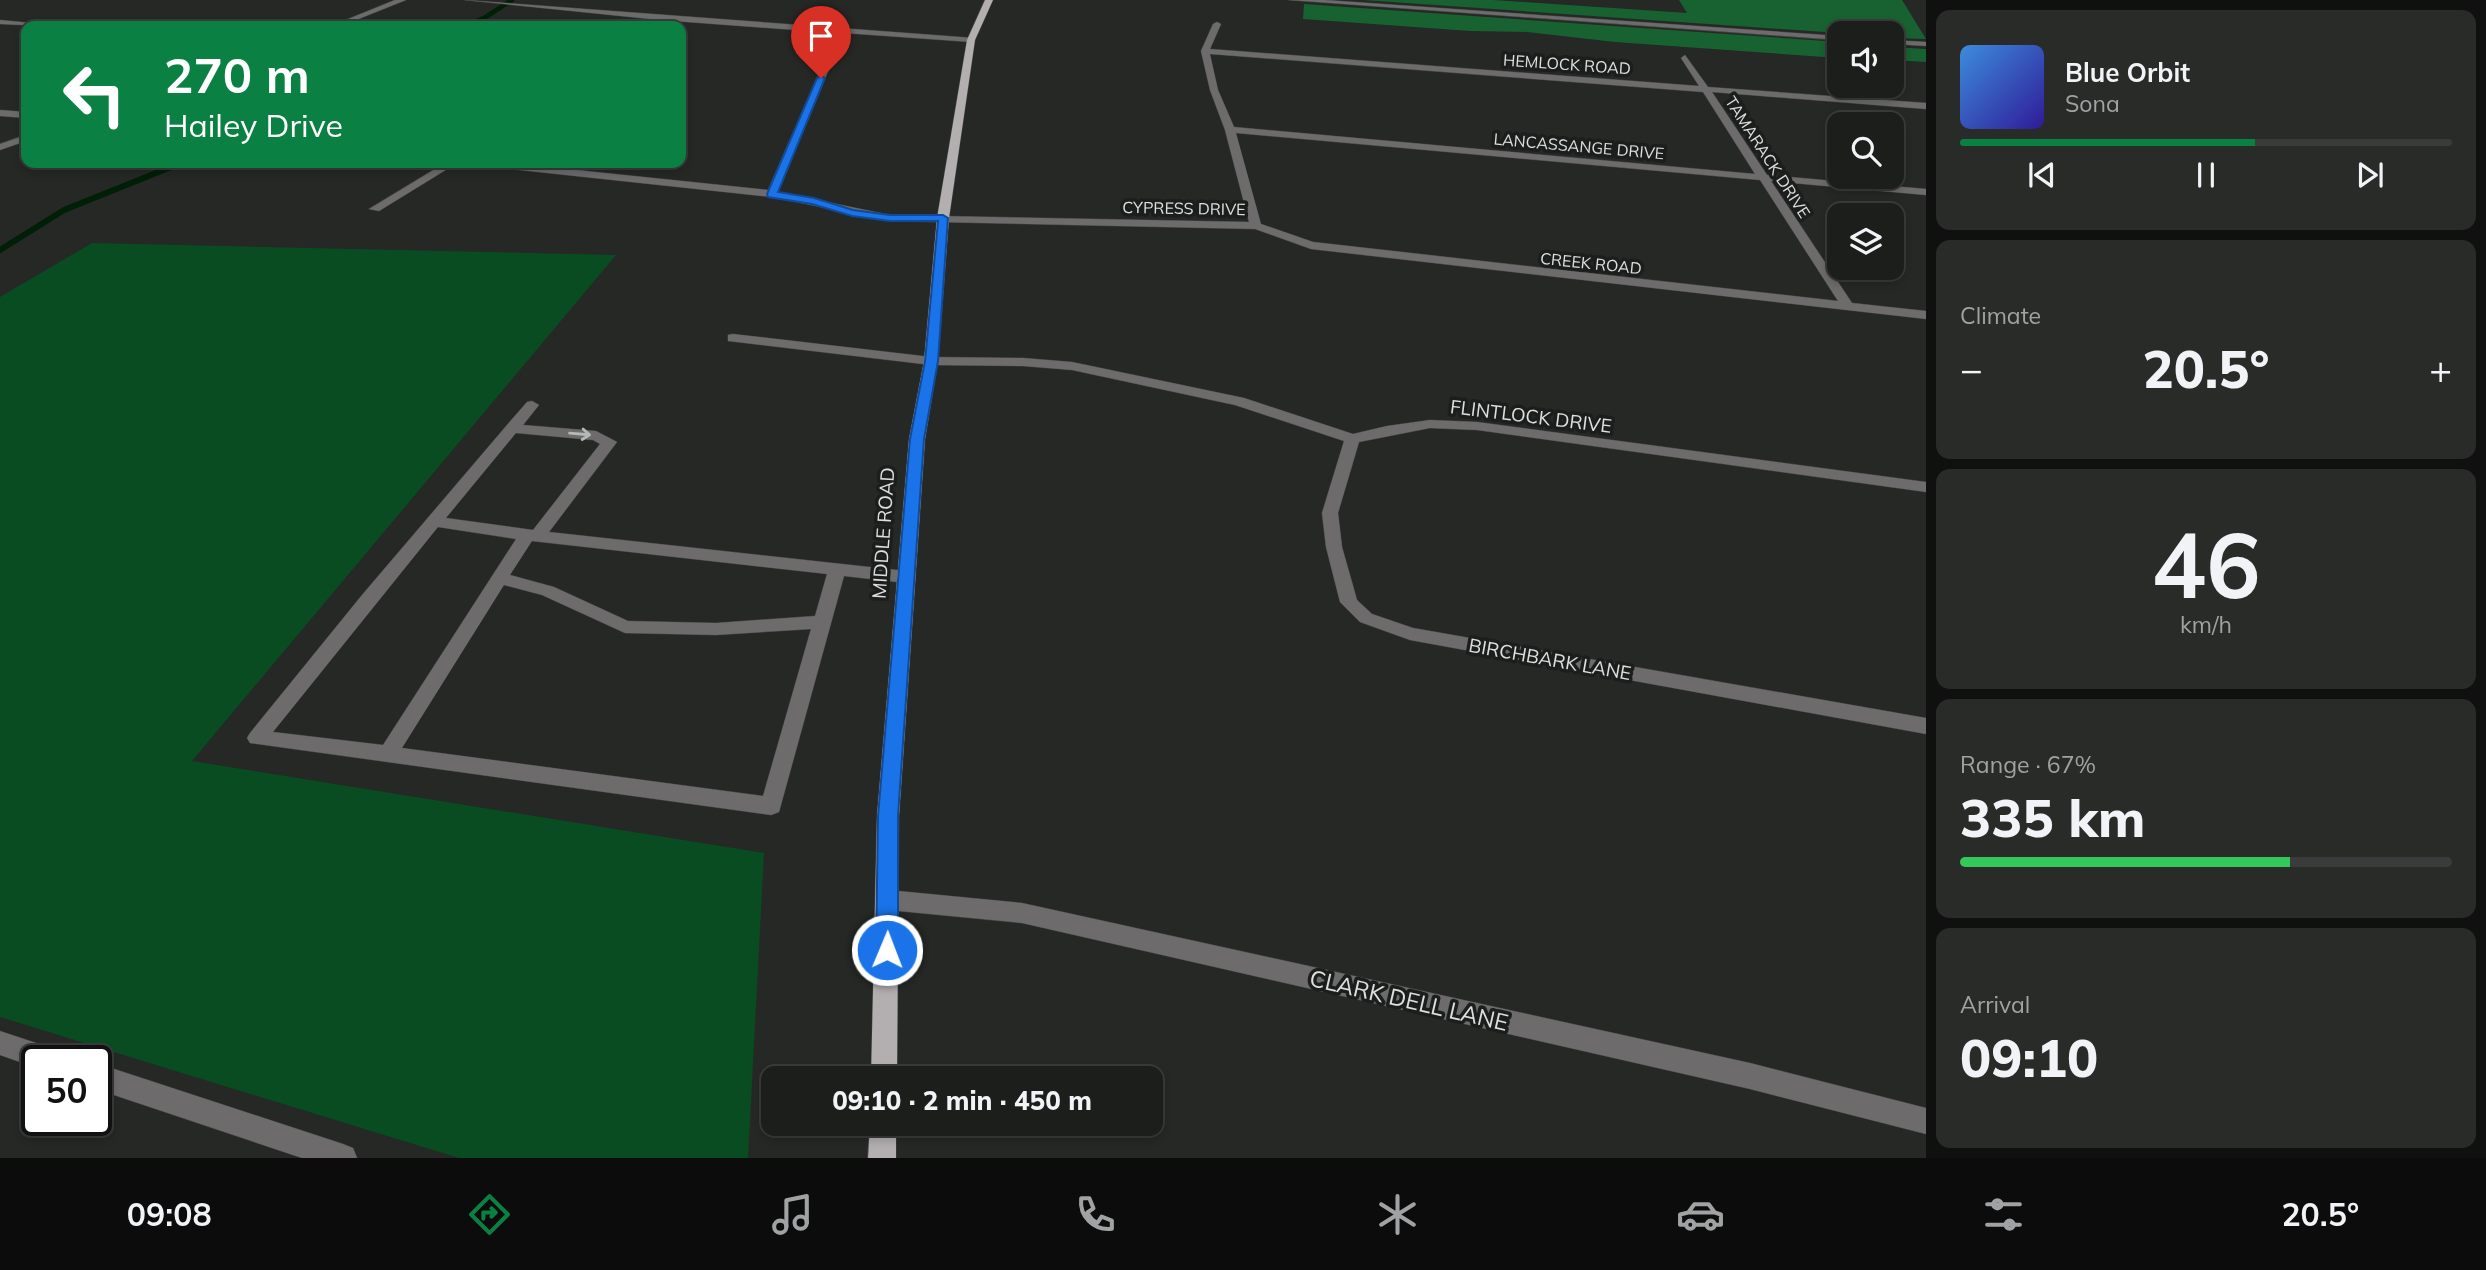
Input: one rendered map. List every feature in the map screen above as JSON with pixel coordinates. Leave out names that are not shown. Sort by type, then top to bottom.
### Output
[{"type":"main road","name":"MIDDLE ROAD","points":[[884,1066],[888,816],[917,439],[931,361],[943,218],[972,37],[989,0]]},
{"type":"main road","points":[[882,1158],[883,1136]]},
{"type":"street","points":[[348,21],[402,0]]},
{"type":"street","points":[[469,0],[529,5],[553,4],[972,37]]},
{"type":"street","points":[[1293,0],[1827,37]]},
{"type":"street","points":[[529,5],[545,9],[841,32],[972,37]]},
{"type":"street","points":[[0,22],[21,24]]},
{"type":"street","points":[[1205,51],[1217,24]]},
{"type":"street","points":[[772,194],[841,32]]},
{"type":"street","points":[[1904,42],[1926,44]]},
{"type":"street","name":"HEMLOCK ROAD","points":[[1205,51],[1926,106]]},
{"type":"street","name":"CYPRESS DRIVE","points":[[529,168],[772,194],[814,201],[852,213],[890,218],[1256,226],[1230,131],[1214,90],[1205,51]]},
{"type":"street","name":"TAMARACK DRIVE","points":[[1685,58],[1848,307]]},
{"type":"street","points":[[0,113],[21,115]]},
{"type":"street","name":"LANCASSANGE DRIVE","points":[[1230,131],[1926,192]]},
{"type":"street","points":[[0,147],[21,140]]},
{"type":"street","points":[[375,209],[444,168]]},
{"type":"street","name":"CREEK ROAD","points":[[1256,226],[1311,245],[1926,315]]},
{"type":"street","points":[[733,338],[931,361],[1023,362],[1118,374],[1239,401],[1352,439]]},
{"type":"street","points":[[532,405],[257,738],[772,806],[837,570]]},
{"type":"street","name":"FLINTLOCK DRIVE","points":[[1352,439],[1387,430],[1430,424],[1477,426],[1926,486]]},
{"type":"street","points":[[388,754],[500,578],[609,442],[596,436],[512,428]]},
{"type":"street","name":"BIRCHBARK LANE","points":[[1352,439],[1330,513],[1334,547],[1349,602],[1366,618],[1410,634],[1926,726]]},
{"type":"street","points":[[434,521],[532,535],[906,577]]},
{"type":"street","points":[[500,578],[548,591],[625,627],[716,629],[821,622]]},
{"type":"street","name":"CLARK DELL LANE","points":[[888,900],[1022,913],[1750,1076],[1926,1121]]},
{"type":"street","points":[[0,1043],[21,1050]]},
{"type":"street","points":[[112,1081],[343,1158]]},
{"type":"green space","points":[[92,243],[616,255],[192,761],[764,853],[748,1158],[459,1158],[112,1051],[112,1045],[91,1045],[0,1017],[0,297]]},
{"type":"building","points":[[1363,0],[1493,0],[1687,13],[1679,0],[1902,0],[1926,39],[1904,38],[1904,21],[1827,21],[1827,32]]},
{"type":"building","points":[[1304,4],[1827,41],[1827,57],[1615,42],[1527,32],[1470,31],[1303,19]]},
{"type":"building","points":[[1904,48],[1926,49],[1926,62],[1904,61]]},
{"type":"waterway","points":[[476,21],[512,0]]},
{"type":"waterway","points":[[0,250],[64,210],[169,168]]},
{"type":"route","points":[[821,78],[772,194],[814,201],[852,213],[890,218],[943,218],[931,361],[917,439],[888,816],[887,950]]}]
